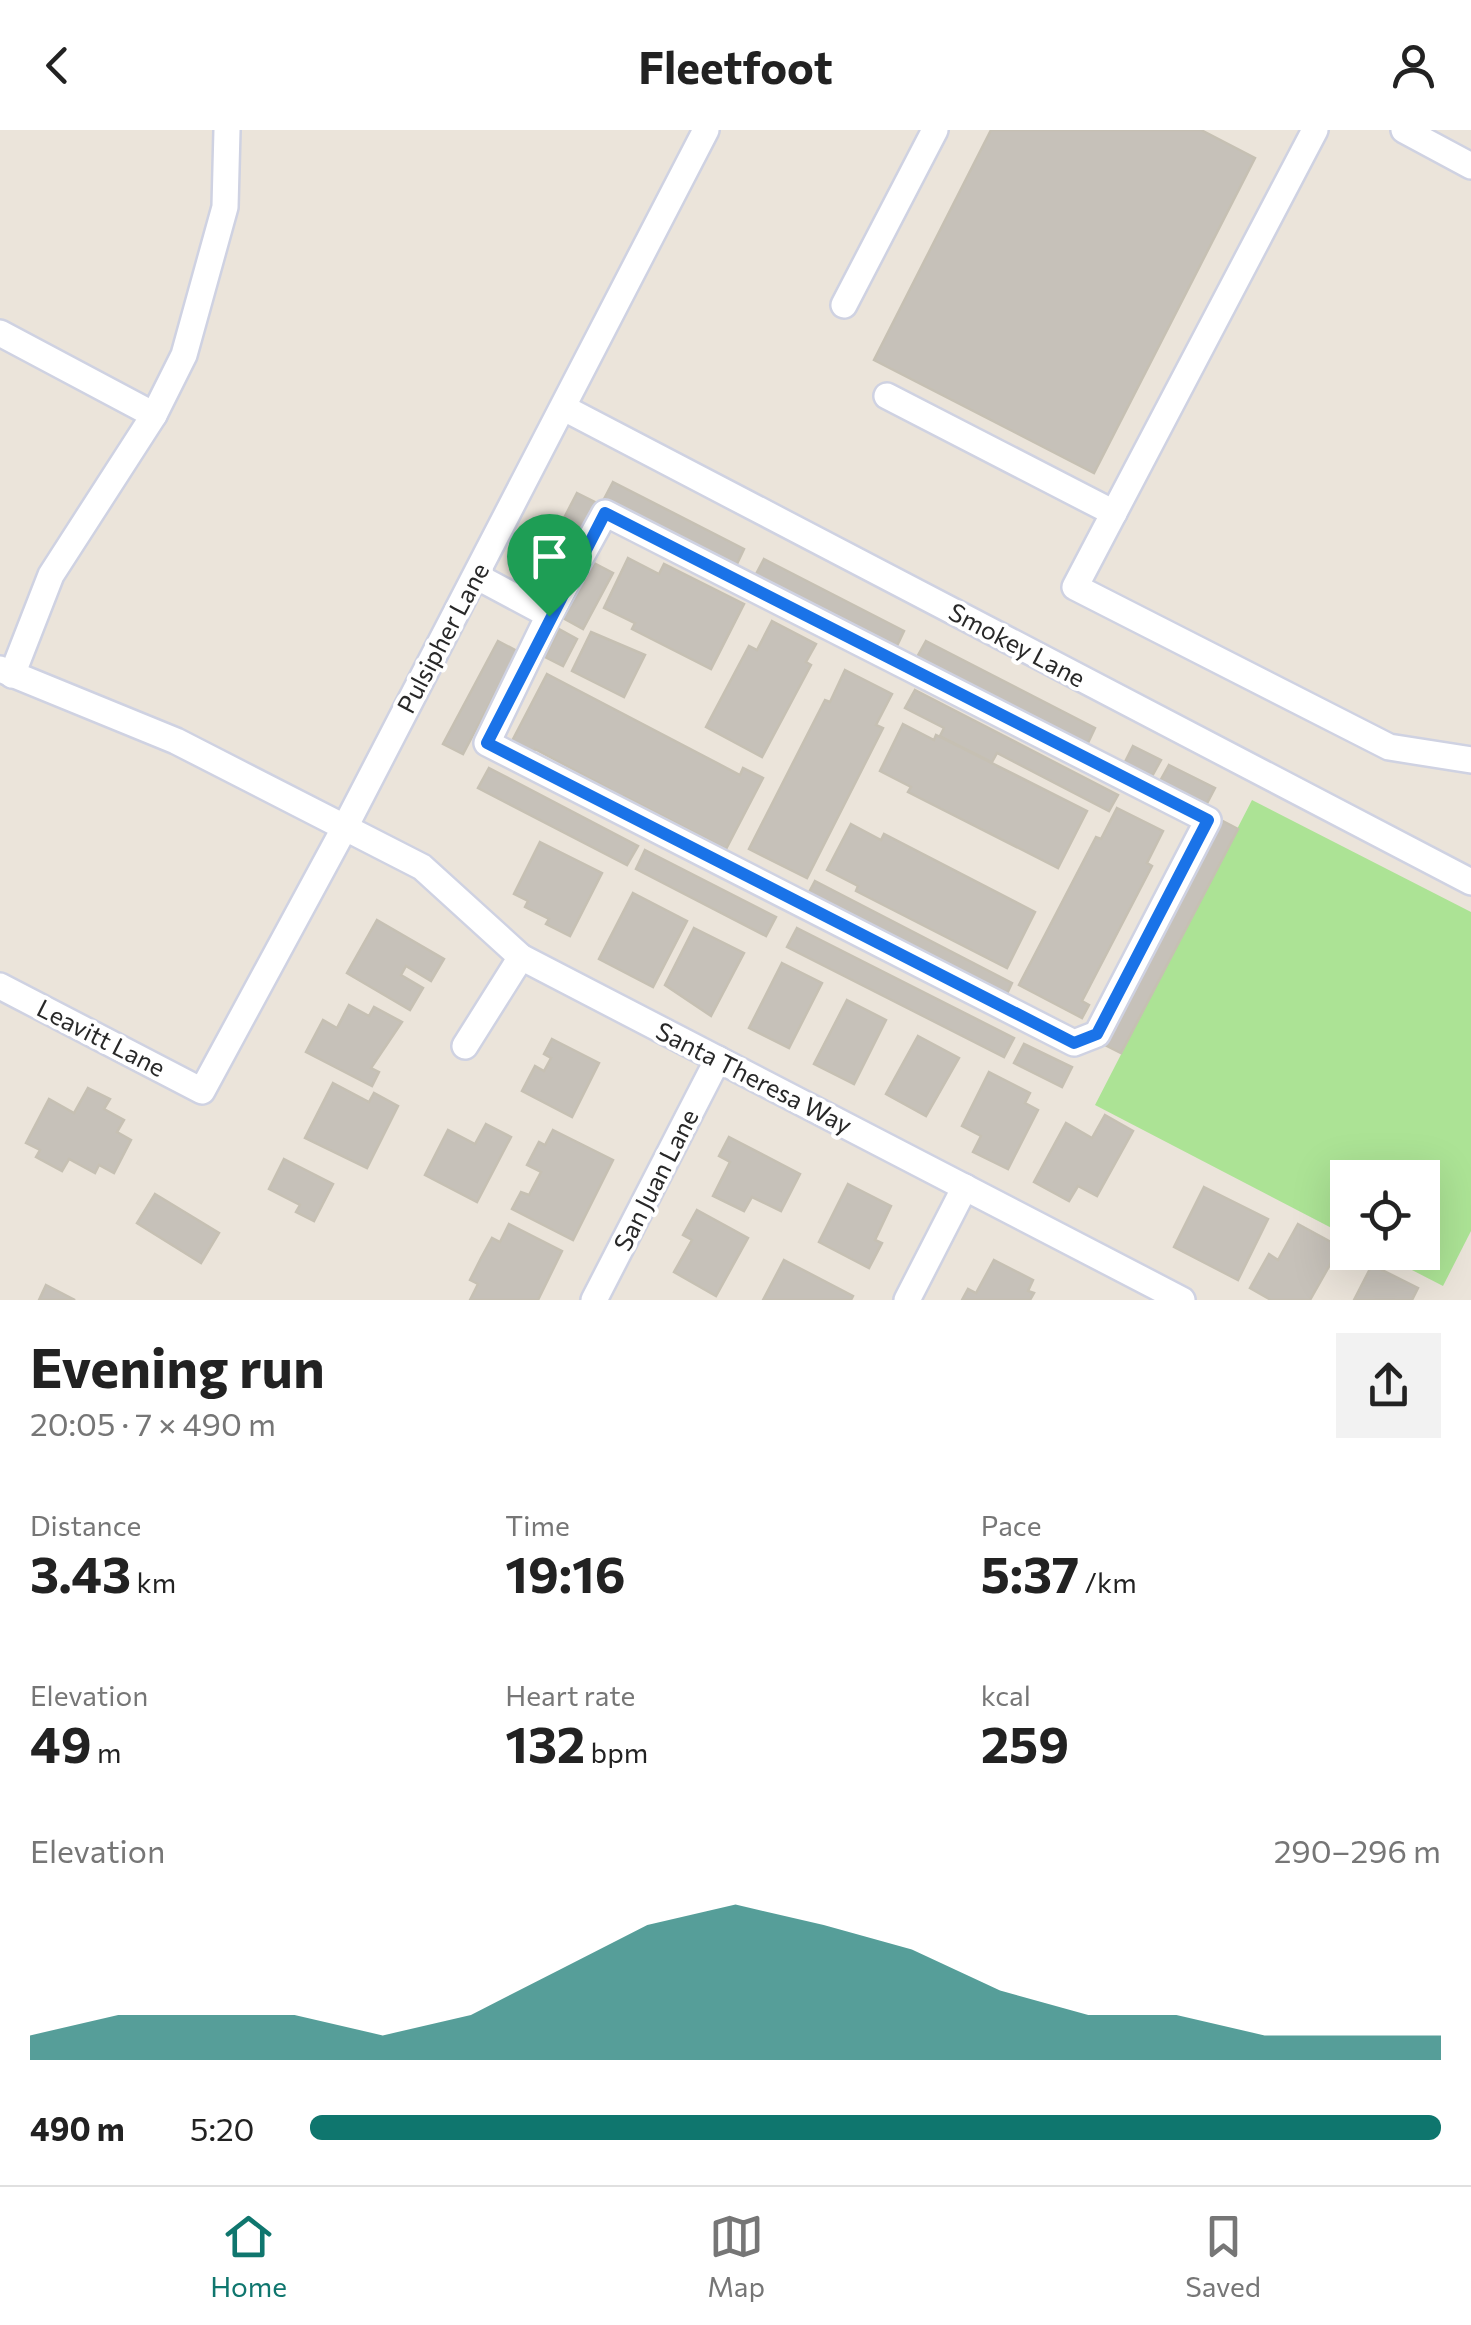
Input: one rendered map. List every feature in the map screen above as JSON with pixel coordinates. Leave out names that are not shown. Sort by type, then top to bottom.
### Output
[{"type":"street","points":[[6,672],[51,575],[154,415],[184,354],[225,207],[227,130]]},
{"type":"street","name":"Pulsipher Lane","points":[[202,1090],[476,576],[706,130]]},
{"type":"street","points":[[844,304],[934,130]]},
{"type":"street","points":[[1404,130],[1471,166]]},
{"type":"street","points":[[1310,132],[1075,587],[1389,747],[1471,760]]},
{"type":"street","points":[[0,333],[154,415]]},
{"type":"street","points":[[887,396],[1114,513]]},
{"type":"street","name":"Smokey Lane","points":[[564,408],[1471,882]]},
{"type":"street","points":[[605,513],[1208,820],[1097,1034],[1074,1043],[487,743],[549,616],[605,513]]},
{"type":"street","points":[[476,576],[549,616]]},
{"type":"street","name":"Santa Theresa Way","points":[[6,672],[176,741],[422,867],[521,957],[1182,1300]]},
{"type":"street","points":[[464,1046],[521,957]]},
{"type":"street","name":"Leavitt Lane","points":[[0,986],[202,1090]]},
{"type":"street","name":"San Juan Lane","points":[[594,1300],[718,1059]]},
{"type":"street","points":[[907,1300],[965,1188]]},
{"type":"green space","points":[[1252,800],[1471,912],[1471,1231],[1443,1286],[1412,1270],[1440,1270],[1440,1160],[1330,1160],[1330,1227],[1095,1105]]},
{"type":"building","points":[[991,130],[1201,130],[1255,158],[1094,473],[874,360]]},
{"type":"building","points":[[613,482],[744,549],[735,568],[603,501]]},
{"type":"building","points":[[577,493],[595,502],[556,577],[538,568]]},
{"type":"building","points":[[628,558],[659,574],[664,564],[744,604],[711,669],[632,629],[635,623],[604,608]]},
{"type":"building","points":[[764,559],[904,631],[895,650],[754,578]]},
{"type":"building","points":[[594,563],[613,573],[583,629],[563,618]]},
{"type":"building","points":[[772,621],[816,644],[806,662],[811,665],[762,757],[706,727],[749,646],[757,650]]},
{"type":"building","points":[[559,629],[577,639],[563,666],[545,657]]},
{"type":"building","points":[[591,632],[645,655],[624,697],[572,671]]},
{"type":"building","points":[[498,641],[517,651],[463,754],[443,744]]},
{"type":"building","points":[[926,641],[1095,728],[1086,747],[916,659]]},
{"type":"building","points":[[845,670],[892,694],[876,725],[883,728],[807,878],[749,849],[825,700],[830,702]]},
{"type":"building","points":[[547,674],[740,775],[743,768],[763,778],[726,849],[624,796],[621,802],[607,795],[610,789],[535,749],[532,756],[510,745]]},
{"type":"building","points":[[915,690],[1118,795],[1109,811],[997,753],[992,762],[940,736],[944,728],[905,708]]},
{"type":"building","points":[[903,724],[934,740],[936,735],[1087,811],[1058,868],[908,792],[911,787],[880,771]]},
{"type":"building","points":[[1133,746],[1161,760],[1151,778],[1124,764]]},
{"type":"building","points":[[1169,765],[1215,788],[1205,807],[1159,783]]},
{"type":"building","points":[[489,768],[638,846],[627,865],[478,788]]},
{"type":"building","points":[[1117,808],[1163,831],[1147,863],[1152,866],[1082,1001],[1089,1005],[1082,1018],[1019,985],[1096,837],[1101,839]]},
{"type":"building","points":[[1219,819],[1238,829],[1121,1053],[1101,1043]]},
{"type":"building","points":[[851,824],[881,840],[884,834],[1035,912],[1007,968],[856,891],[858,886],[827,870]]},
{"type":"building","points":[[540,842],[602,873],[570,936],[546,924],[549,919],[525,907],[528,901],[514,894]]},
{"type":"building","points":[[645,850],[776,917],[766,936],[636,869]]},
{"type":"building","points":[[815,881],[1012,983],[1003,1002],[805,900]]},
{"type":"building","points":[[633,893],[687,921],[653,987],[599,959]]},
{"type":"building","points":[[377,920],[444,959],[431,981],[406,966],[401,975],[423,988],[410,1010],[347,973]]},
{"type":"building","points":[[694,928],[744,953],[711,1016],[665,985]]},
{"type":"building","points":[[797,928],[1014,1038],[1004,1057],[787,947]]},
{"type":"building","points":[[782,963],[822,983],[789,1048],[749,1028]]},
{"type":"building","points":[[847,1000],[886,1020],[854,1084],[814,1064]]},
{"type":"building","points":[[349,1005],[369,1016],[374,1007],[402,1022],[371,1068],[379,1072],[372,1086],[306,1052],[323,1020],[337,1028]]},
{"type":"building","points":[[918,1036],[959,1058],[926,1116],[886,1094]]},
{"type":"building","points":[[552,1039],[599,1063],[572,1117],[522,1091],[535,1066],[544,1071],[551,1058],[544,1054]]},
{"type":"building","points":[[1024,1044],[1072,1067],[1062,1087],[1014,1063]]},
{"type":"building","points":[[989,1072],[1030,1093],[1025,1103],[1038,1110],[1008,1169],[973,1152],[981,1136],[962,1126]]},
{"type":"building","points":[[333,1083],[369,1102],[374,1093],[398,1106],[367,1168],[305,1138]]},
{"type":"building","points":[[88,1088],[110,1099],[104,1109],[124,1120],[117,1132],[131,1140],[114,1173],[99,1165],[95,1173],[69,1159],[62,1171],[36,1157],[40,1150],[26,1143],[49,1099],[74,1113]]},
{"type":"building","points":[[1105,1115],[1133,1131],[1097,1196],[1078,1186],[1069,1201],[1034,1182],[1066,1123],[1092,1138]]},
{"type":"building","points":[[486,1124],[511,1137],[477,1202],[425,1175],[448,1130],[475,1144]]},
{"type":"building","points":[[553,1130],[613,1160],[573,1240],[512,1209],[521,1192],[529,1195],[541,1172],[527,1165],[539,1142],[545,1145]]},
{"type":"building","points":[[729,1137],[800,1174],[781,1211],[752,1197],[744,1211],[713,1196],[730,1162],[719,1156]]},
{"type":"building","points":[[284,1159],[333,1184],[314,1221],[296,1212],[300,1205],[269,1189]]},
{"type":"building","points":[[848,1184],[891,1206],[875,1240],[882,1243],[869,1268],[819,1242]]},
{"type":"building","points":[[1204,1187],[1268,1219],[1238,1280],[1174,1247]]},
{"type":"building","points":[[155,1194],[219,1233],[201,1263],[137,1223]]},
{"type":"building","points":[[697,1210],[748,1238],[716,1296],[674,1272],[692,1240],[683,1235]]},
{"type":"building","points":[[509,1224],[562,1251],[538,1300],[470,1300],[478,1284],[470,1280],[481,1258],[492,1238],[500,1242]]},
{"type":"building","points":[[1298,1224],[1330,1242],[1330,1265],[1310,1300],[1271,1300],[1250,1288],[1269,1254],[1278,1260]]},
{"type":"building","points":[[784,1260],[853,1296],[851,1300],[763,1300]]},
{"type":"building","points":[[994,1260],[1033,1280],[1028,1291],[1034,1293],[1030,1300],[962,1300],[968,1289],[976,1293]]},
{"type":"building","points":[[1369,1270],[1382,1270],[1418,1288],[1412,1300],[1354,1300]]},
{"type":"building","points":[[46,1285],[75,1300],[39,1300]]},
{"type":"route","points":[[605,513],[1208,820],[1097,1034],[1074,1043],[487,743],[549,616],[605,513]]}]
